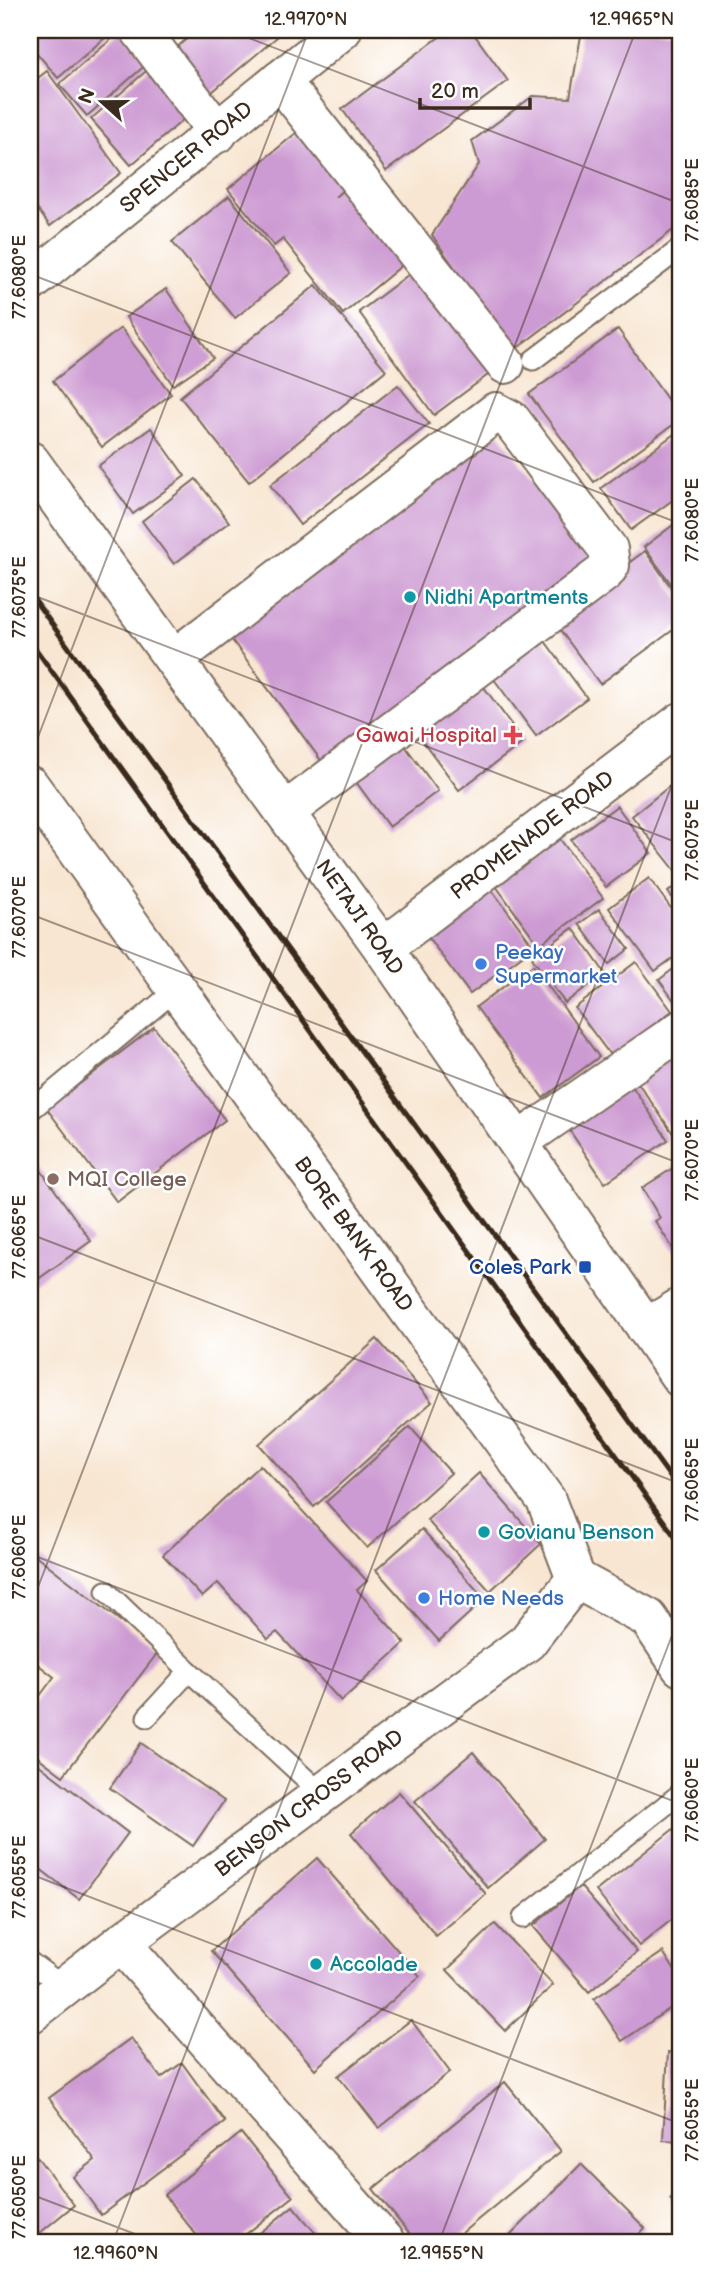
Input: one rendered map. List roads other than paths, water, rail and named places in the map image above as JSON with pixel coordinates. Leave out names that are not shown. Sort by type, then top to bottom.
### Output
[{"type":"street","points":[[140,30],[218,132]]},
{"type":"street","name":"SPENCER ROAD","points":[[30,283],[342,30]]},
{"type":"street","points":[[280,80],[519,362]]},
{"type":"street","points":[[174,659],[496,412],[511,420],[608,549],[610,565],[605,572],[285,813]]},
{"type":"street","name":"NETAJI ROAD","points":[[30,461],[383,948],[668,1351]]},
{"type":"street","name":"PROMENADE ROAD","points":[[383,948],[681,722]]},
{"type":"street","name":"BORE BANK ROAD","points":[[30,786],[546,1500],[576,1579]]},
{"type":"street","points":[[518,1142],[681,1030]]},
{"type":"street","points":[[668,1351],[681,1307]]},
{"type":"street","points":[[576,1579],[648,1618],[681,1667]]},
{"type":"street","name":"BENSON CROSS ROAD","points":[[30,2014],[121,1943],[527,1642],[576,1579]]},
{"type":"street","points":[[121,1943],[384,2242]]},
{"type":"lane","points":[[519,362],[681,248]]},
{"type":"lane","points":[[30,1111],[177,989]]},
{"type":"lane","points":[[106,1591],[321,1794]]},
{"type":"lane","points":[[148,1717],[189,1671]]},
{"type":"lane","points":[[523,1918],[681,1793]]},
{"type":"lane","points":[[30,1962],[64,1987]]},
{"type":"railway","points":[[30,594],[681,1492]]},
{"type":"railway","points":[[30,641],[681,1545]]},
{"type":"place","name":"Nidhi Apartments","points":[[410,597]]},
{"type":"place","name":"Gawai Hospital","points":[[513,735]]},
{"type":"place","name":"Peekay Supermarket","points":[[481,964]]},
{"type":"place","name":"MQI College","points":[[53,1179]]},
{"type":"place","name":"Coles Park","points":[[585,1267]]},
{"type":"place","name":"Govianu Benson","points":[[484,1532]]},
{"type":"place","name":"Home Needs","points":[[424,1598]]},
{"type":"place","name":"Accolade","points":[[316,1964]]}]
